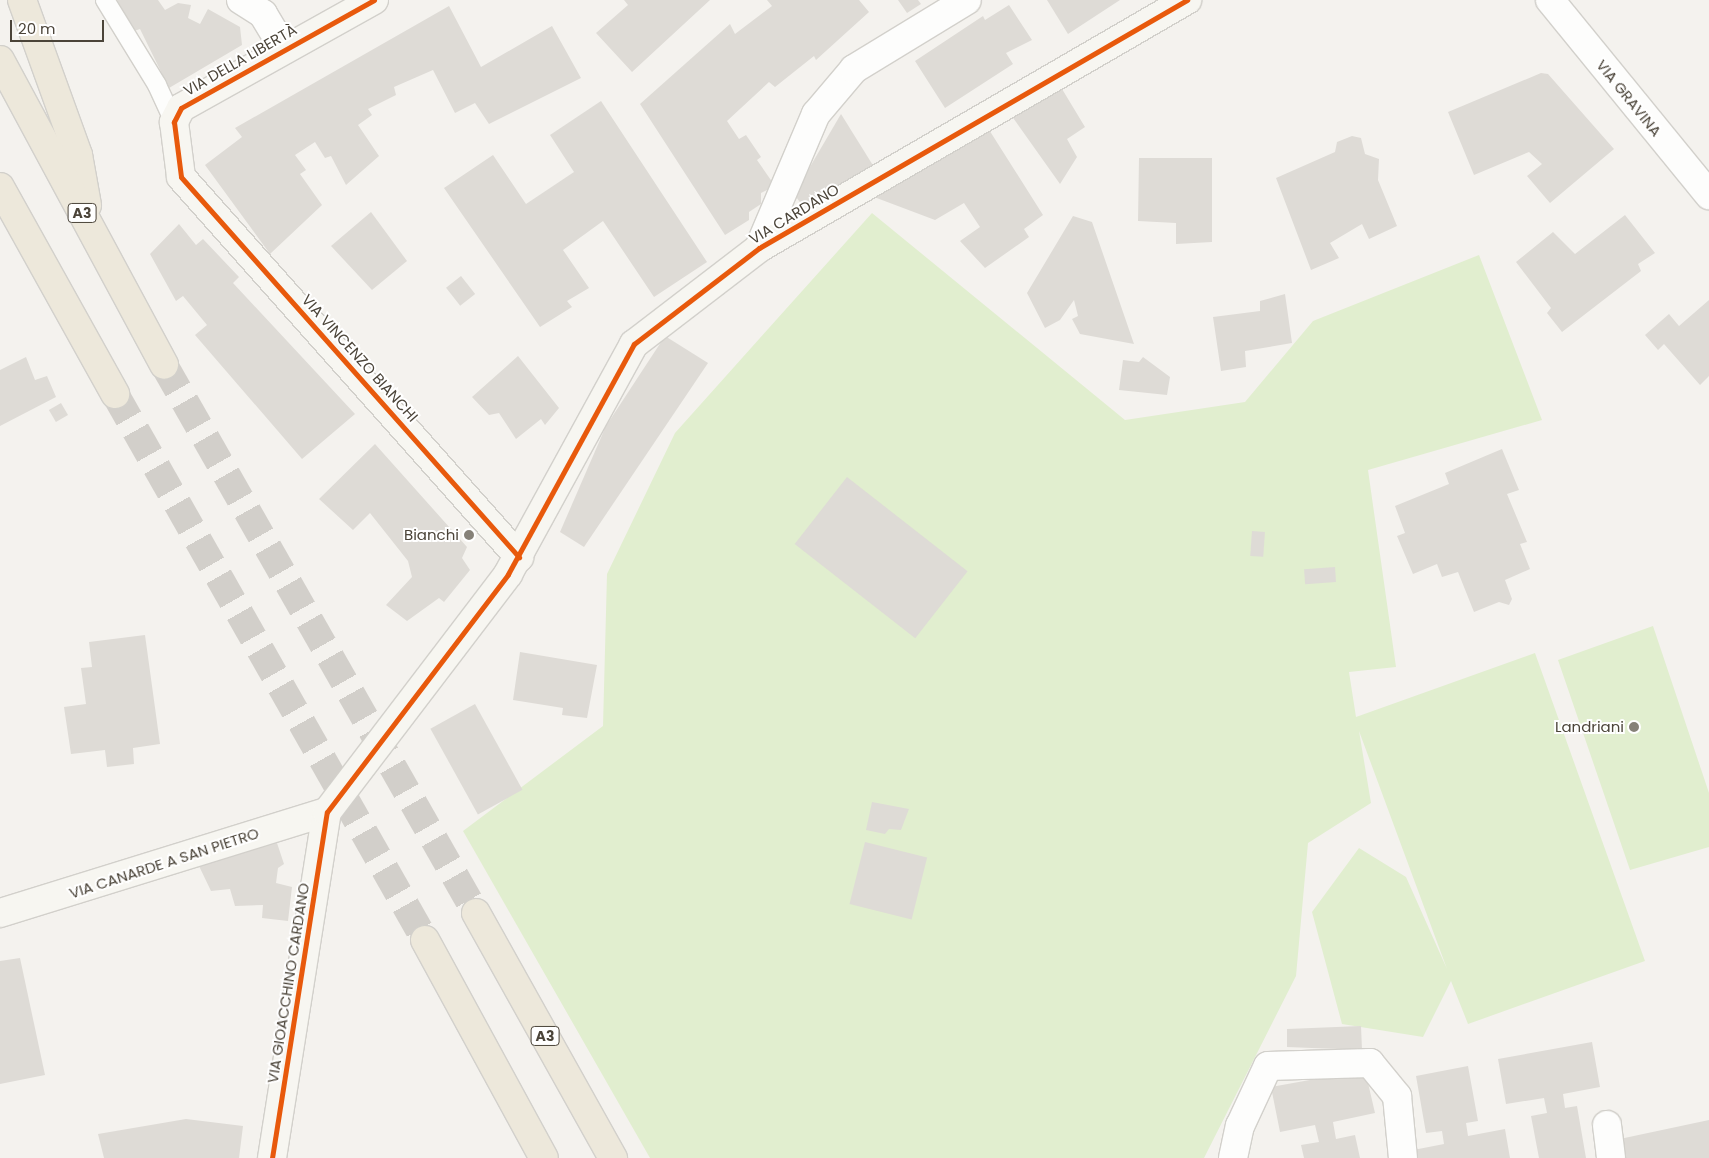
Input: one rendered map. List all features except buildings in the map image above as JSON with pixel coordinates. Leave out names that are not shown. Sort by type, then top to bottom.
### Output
[{"type":"highway","points":[[22,0],[78,155],[92,231]]},
{"type":"highway","name":"A3","points":[[0,60],[164,365]]},
{"type":"highway","points":[[0,187],[115,394]]},
{"type":"highway","name":"A3","points":[[476,913],[613,1158]]},
{"type":"highway","points":[[425,940],[544,1158]]},
{"type":"street","points":[[241,0],[264,14],[284,49]]},
{"type":"street","name":"VIA DELLA LIBERTÀ","points":[[174,122],[181,108],[374,0]]},
{"type":"street","points":[[760,248],[823,107],[854,69],[967,0]]},
{"type":"street","name":"VIA CARDANO","points":[[327,812],[492,597],[519,557],[634,344],[760,248],[1187,0]]},
{"type":"street","name":"VIA GRAVINA","points":[[1550,0],[1709,195]]},
{"type":"street","name":"VIA VINCENZO BIANCHI","points":[[174,122],[181,177],[519,557]]},
{"type":"street","name":"VIA CANARDE A SAN PIETRO","points":[[0,913],[327,812]]},
{"type":"street","name":"VIA GIOACCHINO CARDANO","points":[[272,1158],[327,812]]},
{"type":"street","points":[[1233,1158],[1240,1126],[1268,1066],[1370,1063],[1396,1096],[1403,1158]]},
{"type":"street","points":[[1607,1125],[1611,1158]]},
{"type":"lane","points":[[105,0],[157,84],[174,122]]},
{"type":"green space","points":[[872,213],[1125,420],[1245,402],[1313,321],[1479,255],[1542,420],[1368,470],[1396,667],[1349,672],[1356,717],[1535,653],[1645,961],[1468,1024],[1451,981],[1423,1037],[1342,1024],[1312,912],[1359,848],[1406,877],[1447,969],[1359,731],[1371,803],[1308,843],[1296,976],[1204,1158],[650,1158],[463,831],[603,726],[607,574],[675,433]]},
{"type":"green space","name":"Landriani","points":[[1653,626],[1709,793],[1709,847],[1630,870],[1558,660]]},
{"type":"tunnel","points":[[164,365],[476,913]]},
{"type":"tunnel","points":[[115,394],[425,940]]},
{"type":"cycle path","points":[[374,0],[181,108],[174,122],[181,177],[519,557]]},
{"type":"cycle path","points":[[272,1158],[327,812],[508,574],[634,344],[759,248],[1187,0]]},
{"type":"place","name":"Bianchi","points":[[469,535]]},
{"type":"place","name":"Landriani","points":[[1634,727]]}]
